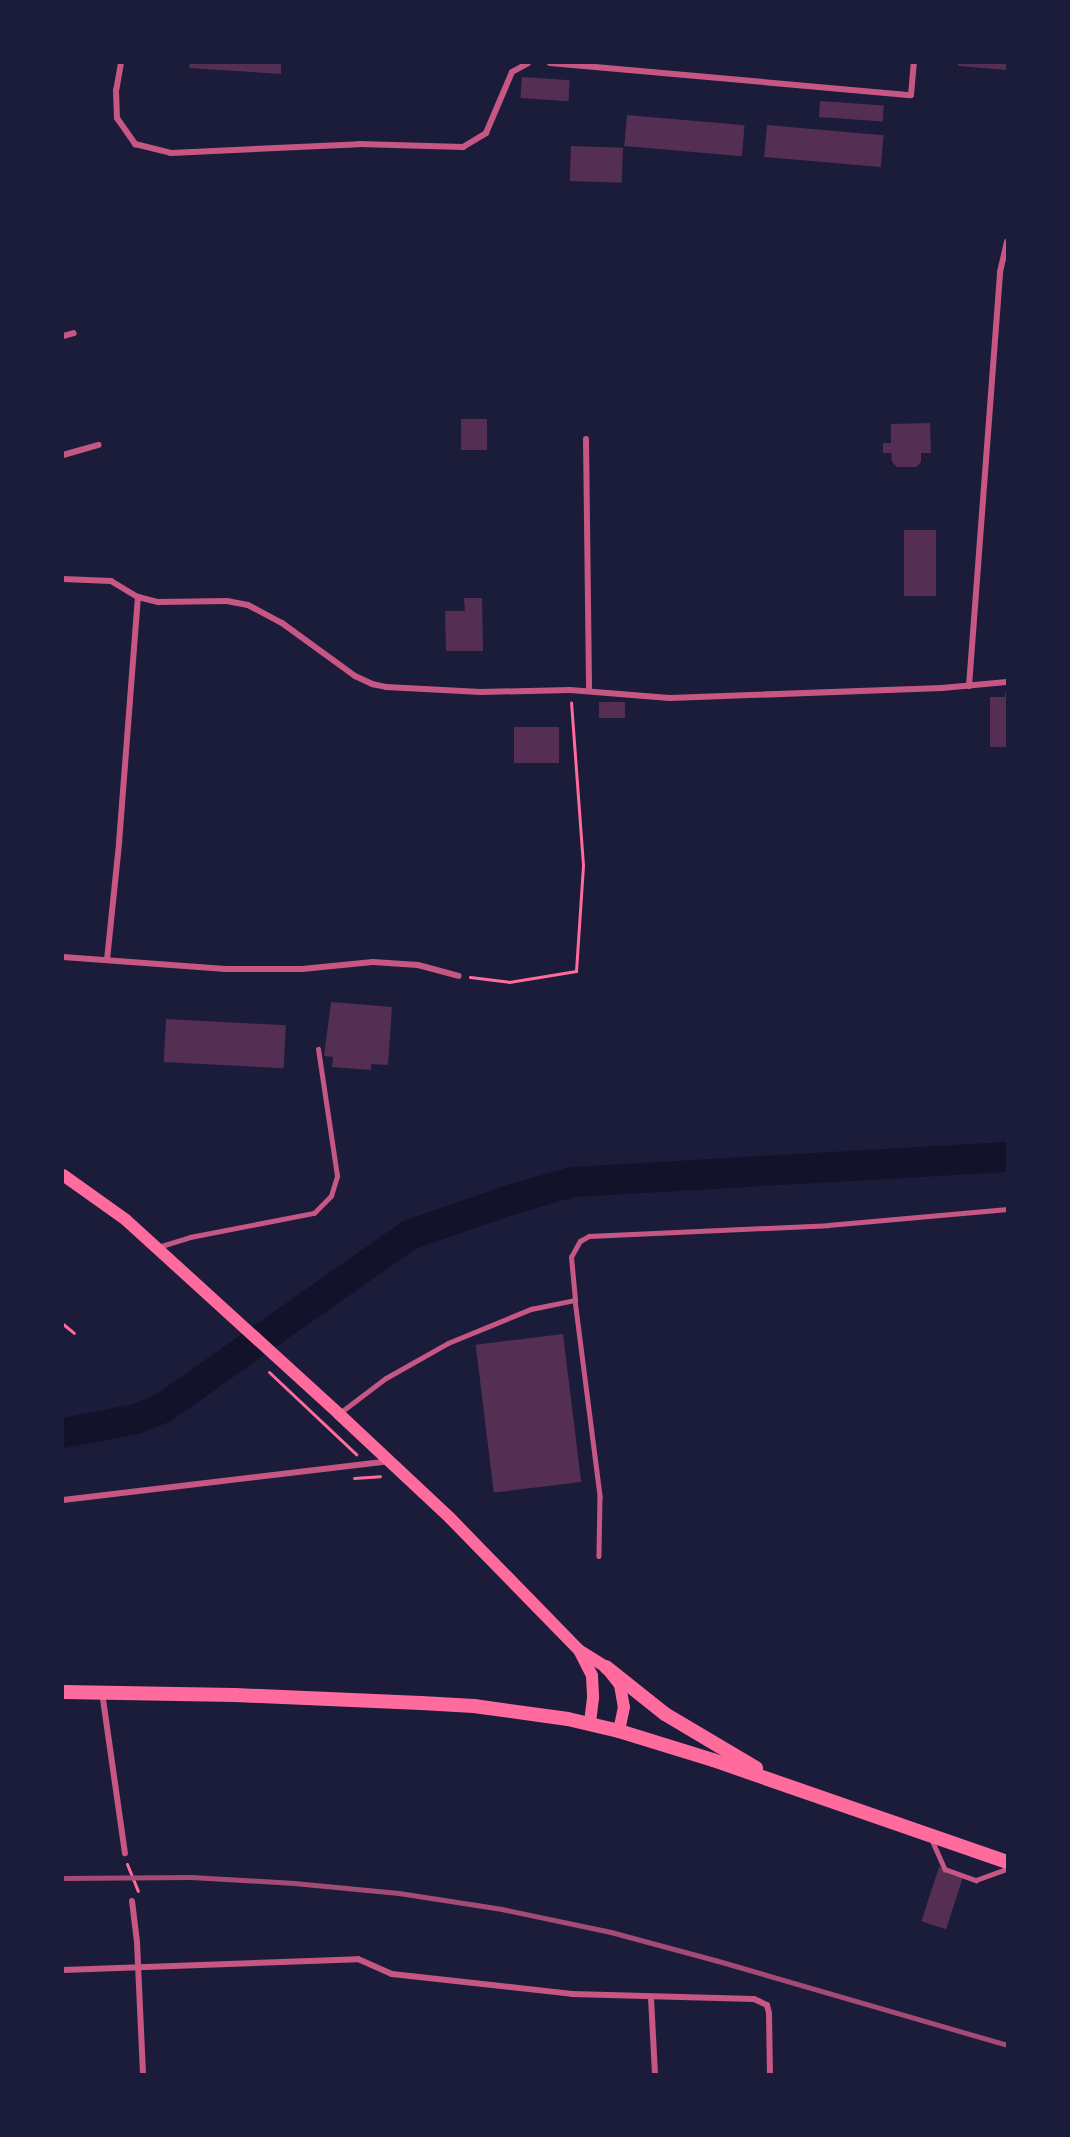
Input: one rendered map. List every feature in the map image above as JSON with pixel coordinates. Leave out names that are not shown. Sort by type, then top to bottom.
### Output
[{"type":"main road","points":[[63,1175],[112,1209],[339,1414],[450,1518],[579,1650],[606,1667],[665,1714],[781,1783]]},
{"type":"main road","points":[[579,1650],[592,1676],[593,1698],[590,1723]]},
{"type":"main road","points":[[606,1667],[615,1676],[623,1695],[624,1707],[619,1731]]},
{"type":"main road","points":[[63,1692],[474,1706],[590,1723],[781,1783],[1007,1862]]},
{"type":"street","points":[[121,63],[116,90],[117,118],[135,144],[171,153],[359,144],[463,147],[486,133],[512,72],[528,63]]},
{"type":"street","points":[[550,63],[911,95],[914,63]]},
{"type":"street","points":[[969,686],[1000,272],[1007,242]]},
{"type":"street","points":[[63,336],[74,333]]},
{"type":"street","points":[[586,439],[589,691]]},
{"type":"street","points":[[63,455],[99,445]]},
{"type":"street","points":[[63,579],[111,581],[138,597],[158,602],[227,601],[248,605],[282,623],[347,671],[378,686],[481,692],[570,690],[670,698],[969,686],[1007,682]]},
{"type":"street","points":[[107,960],[118,861],[138,597]]},
{"type":"street","points":[[63,957],[226,969],[302,969],[385,963],[418,965],[459,976]]},
{"type":"street","points":[[63,1500],[389,1461]]},
{"type":"street","points":[[102,1692],[125,1853]]},
{"type":"street","points":[[132,1901],[138,1966],[143,2074]]},
{"type":"street","points":[[63,1970],[358,1959],[392,1974],[598,1997],[762,2000],[767,2005],[769,2013],[770,2074]]},
{"type":"street","points":[[651,1998],[655,2074]]},
{"type":"lane","points":[[157,1248],[190,1237],[314,1213],[331,1196],[337,1176],[318,1049]]},
{"type":"lane","points":[[599,1556],[600,1496],[571,1257],[580,1241],[596,1234],[828,1226],[1007,1209]]},
{"type":"lane","points":[[339,1414],[386,1378],[448,1343],[531,1309],[575,1300]]},
{"type":"lane","points":[[929,1835],[945,1869],[976,1880],[1007,1869]]},
{"type":"path","points":[[459,976],[509,982],[576,970],[584,865],[570,690]]},
{"type":"path","points":[[63,1324],[74,1333]]},
{"type":"path","points":[[269,1372],[380,1476]]},
{"type":"path","points":[[125,1853],[139,1892],[139,1896],[132,1901]]},
{"type":"building","points":[[190,63],[281,63],[281,74],[189,68]]},
{"type":"building","points":[[958,63],[1007,63],[1007,70],[958,66]]},
{"type":"building","points":[[522,77],[570,80],[568,101],[521,98]]},
{"type":"building","points":[[820,101],[884,105],[883,121],[819,117]]},
{"type":"building","points":[[627,115],[745,125],[742,156],[624,146]]},
{"type":"building","points":[[767,125],[884,135],[881,167],[764,157]]},
{"type":"building","points":[[571,146],[623,148],[622,183],[570,181]]},
{"type":"building","points":[[461,419],[487,419],[487,450],[461,450]]},
{"type":"building","points":[[930,423],[931,453],[921,453],[921,462],[916,467],[897,467],[892,462],[891,453],[883,453],[883,443],[891,443],[891,424]]},
{"type":"building","points":[[904,530],[936,530],[936,596],[904,596]]},
{"type":"building","points":[[464,598],[482,598],[483,651],[446,651],[445,611],[465,611]]},
{"type":"building","points":[[1007,693],[1007,747],[990,747],[990,697],[1005,697]]},
{"type":"building","points":[[599,702],[625,702],[625,718],[599,718]]},
{"type":"building","points":[[514,727],[559,727],[559,763],[514,763]]},
{"type":"building","points":[[331,1002],[392,1007],[388,1065],[371,1064],[371,1070],[332,1067],[333,1057],[324,1056]]},
{"type":"building","points":[[166,1019],[286,1025],[284,1068],[164,1062]]},
{"type":"building","points":[[563,1334],[581,1482],[494,1493],[476,1345]]},
{"type":"building","points":[[939,1867],[964,1875],[946,1929],[921,1921]]},
{"type":"waterway","points":[[63,1433],[136,1419],[163,1408],[409,1235],[513,1199],[572,1182],[1007,1157]]},
{"type":"railway","points":[[63,1878],[191,1877],[294,1883],[399,1893],[502,1909],[611,1932],[715,1960],[1007,2045]]}]
